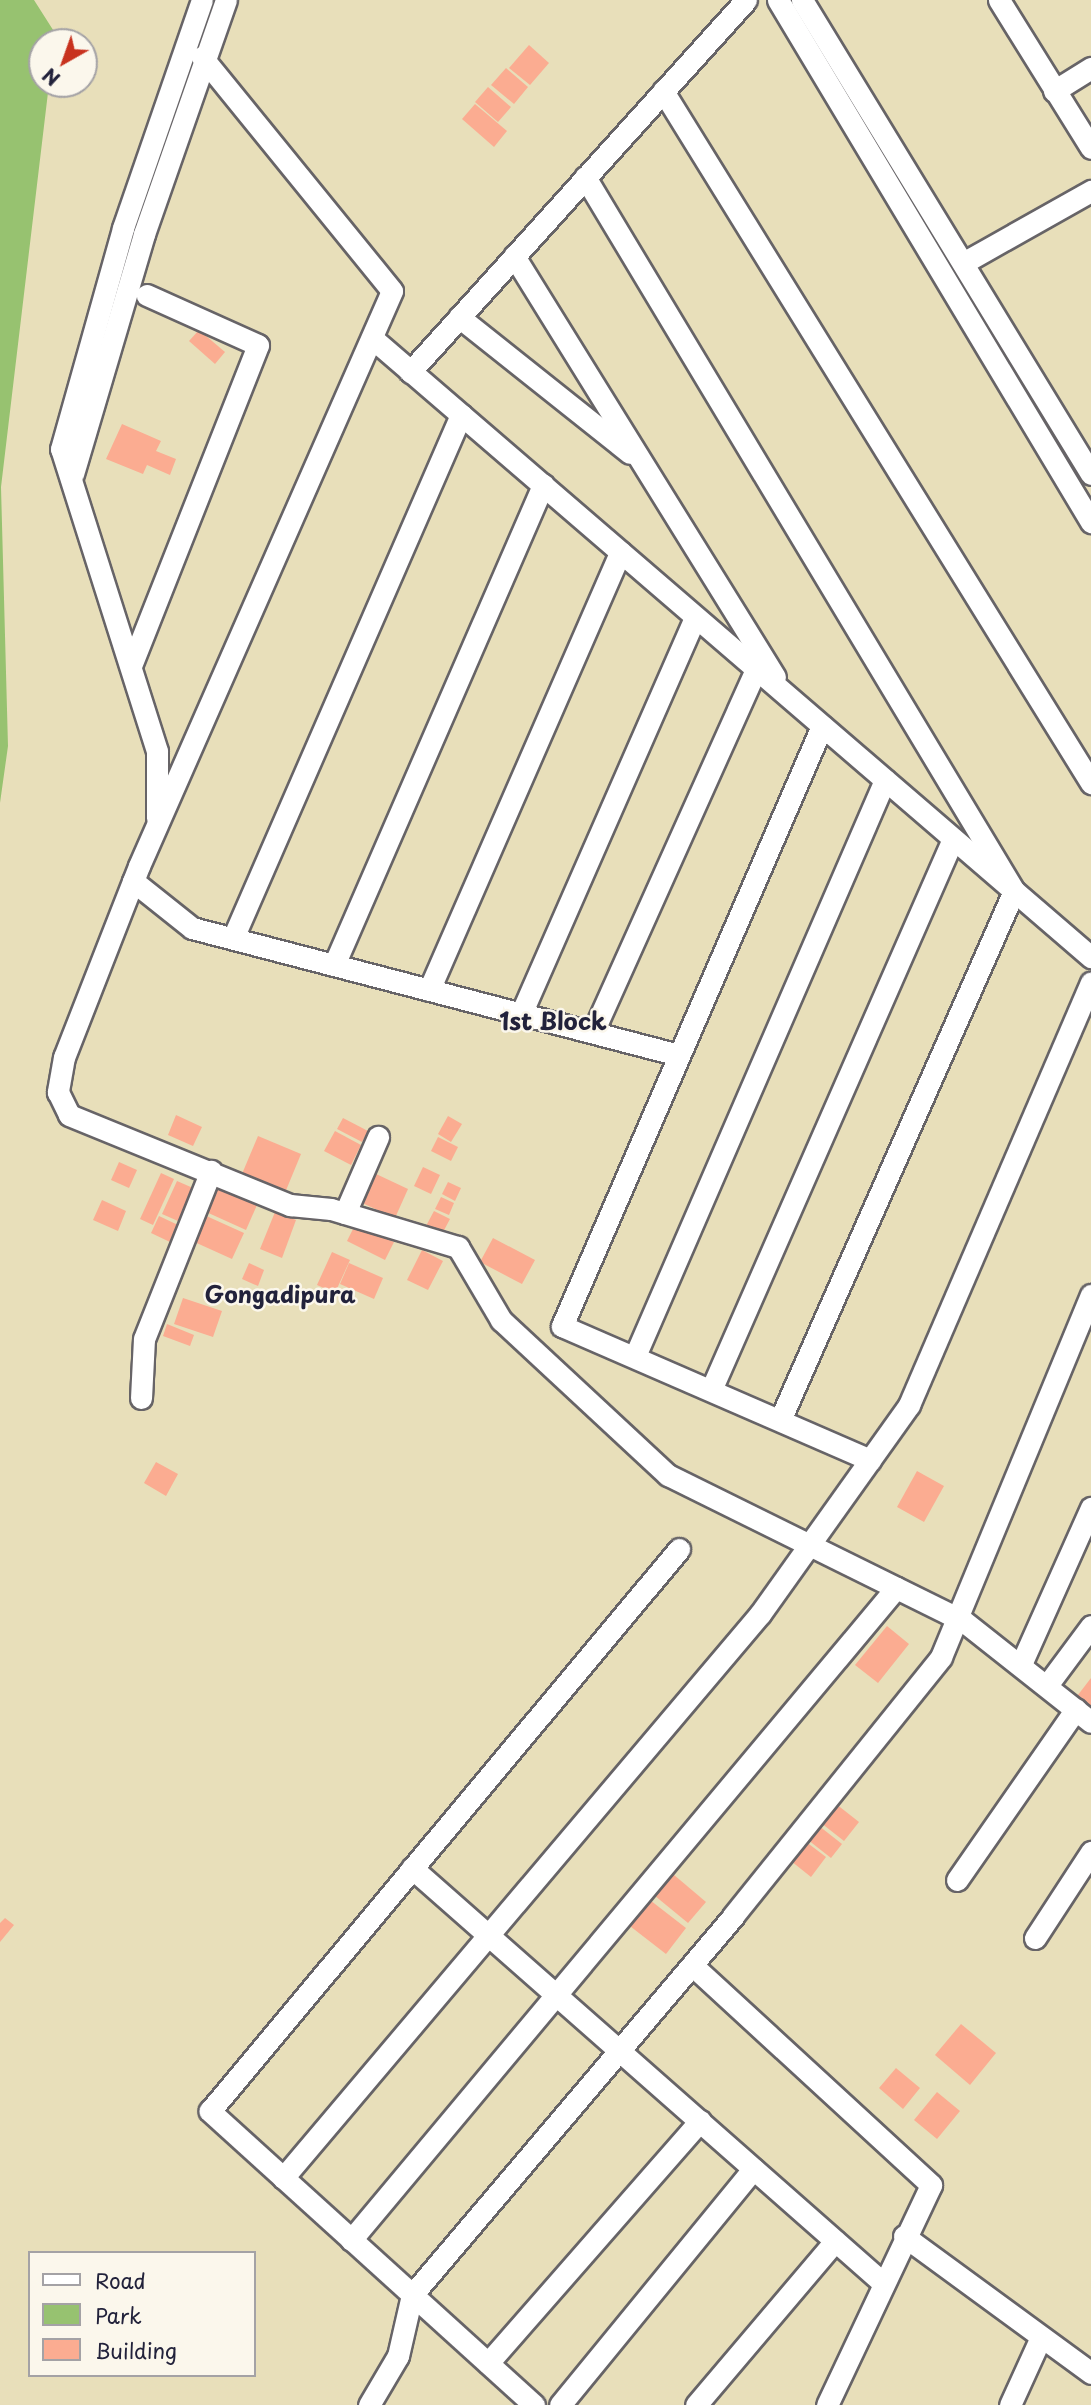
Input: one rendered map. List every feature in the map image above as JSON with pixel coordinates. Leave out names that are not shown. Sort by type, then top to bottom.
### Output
[{"type":"street","points":[[156,827],[157,751],[74,474],[61,449],[123,228],[202,0]]},
{"type":"street","points":[[74,474],[202,57],[226,0]]},
{"type":"street","points":[[410,372],[746,0]]},
{"type":"street","points":[[778,0],[1091,522]]},
{"type":"street","points":[[802,0],[1091,474]]},
{"type":"street","points":[[999,0],[1091,148]]},
{"type":"street","points":[[202,57],[392,292],[133,881],[64,1056],[58,1092],[69,1115],[290,1205],[345,1213],[458,1247],[501,1320],[668,1475],[962,1620],[1022,1662],[1048,1684],[1084,1716],[957,1880]]},
{"type":"street","points":[[1054,91],[1091,68]]},
{"type":"street","points":[[663,91],[1091,783]]},
{"type":"street","points":[[585,177],[1014,891]]},
{"type":"street","points":[[963,263],[1091,191]]},
{"type":"street","points":[[514,257],[785,694]]},
{"type":"street","points":[[131,666],[258,345],[147,295]]},
{"type":"street","points":[[459,317],[642,463]]},
{"type":"street","points":[[372,338],[1091,957]]},
{"type":"street","points":[[233,939],[461,415]]},
{"type":"street","points":[[334,965],[542,485]]},
{"type":"street","points":[[429,990],[620,552]]},
{"type":"street","points":[[521,1014],[695,617]]},
{"type":"street","points":[[593,1032],[756,669]]},
{"type":"street","points":[[822,726],[562,1326],[870,1460]]},
{"type":"street","points":[[635,1356],[885,780]]},
{"type":"street","points":[[711,1390],[953,839]]},
{"type":"street","points":[[133,881],[192,928],[680,1055]]},
{"type":"street","points":[[780,1420],[1014,891]]},
{"type":"street","points":[[283,2178],[492,1938],[812,1546],[909,1405],[1091,982]]},
{"type":"street","points":[[345,1213],[378,1137]]},
{"type":"street","points":[[141,1398],[145,1339],[211,1171]]},
{"type":"street","points":[[369,2405],[398,2356],[412,2295],[692,1965],[941,1657],[962,1620],[1091,1295]]},
{"type":"street","points":[[1022,1662],[1091,1508]]},
{"type":"street","points":[[534,2405],[210,2111],[679,1549]]},
{"type":"street","points":[[351,2240],[896,1588]]},
{"type":"street","points":[[1048,1684],[1091,1626]]},
{"type":"street","points":[[1035,1938],[1091,1852]]},
{"type":"street","points":[[412,1868],[883,2283]]},
{"type":"street","points":[[692,1965],[931,2185],[904,2236],[827,2405]]},
{"type":"street","points":[[488,2363],[700,2121]]},
{"type":"street","points":[[560,2405],[753,2169]]},
{"type":"street","points":[[904,2236],[1091,2373]]},
{"type":"street","points":[[696,2405],[835,2241]]},
{"type":"street","points":[[1010,2405],[1041,2337]]},
{"type":"green space","points":[[0,0],[34,0],[52,28],[28,28],[28,98],[47,98],[1,487],[8,746],[0,803]]},
{"type":"building","points":[[529,45],[549,63],[530,85],[509,68]]},
{"type":"building","points":[[506,68],[528,87],[514,104],[491,85]]},
{"type":"building","points":[[488,87],[511,107],[498,122],[475,102]]},
{"type":"building","points":[[475,104],[507,131],[494,147],[462,119]]},
{"type":"building","points":[[199,330],[225,352],[215,364],[189,341]]},
{"type":"building","points":[[122,424],[161,441],[156,451],[176,459],[170,475],[147,465],[143,474],[106,459]]},
{"type":"building","points":[[176,1115],[202,1127],[193,1146],[168,1135]]},
{"type":"building","points":[[448,1116],[462,1124],[451,1142],[438,1134]]},
{"type":"building","points":[[343,1118],[368,1131],[362,1142],[337,1129]]},
{"type":"building","points":[[335,1131],[361,1145],[351,1165],[324,1151]]},
{"type":"building","points":[[258,1136],[301,1154],[282,1200],[239,1181]]},
{"type":"building","points":[[438,1137],[458,1147],[451,1161],[431,1151]]},
{"type":"building","points":[[119,1162],[137,1170],[129,1188],[111,1180]]},
{"type":"building","points":[[423,1167],[440,1175],[431,1194],[414,1186]]},
{"type":"building","points":[[161,1173],[174,1179],[153,1225],[140,1219]]},
{"type":"building","points":[[374,1173],[408,1189],[395,1218],[360,1202]]},
{"type":"building","points":[[177,1181],[193,1188],[178,1221],[162,1214]]},
{"type":"building","points":[[448,1182],[461,1188],[455,1201],[442,1194]]},
{"type":"building","points":[[215,1186],[257,1205],[246,1230],[204,1211]]},
{"type":"building","points":[[441,1197],[454,1203],[449,1215],[435,1209]]},
{"type":"building","points":[[102,1200],[126,1211],[118,1231],[93,1220]]},
{"type":"building","points":[[434,1211],[450,1219],[442,1234],[426,1226]]},
{"type":"building","points":[[275,1212],[296,1220],[282,1258],[260,1249]]},
{"type":"building","points":[[202,1214],[244,1233],[232,1259],[190,1240]]},
{"type":"building","points":[[159,1216],[178,1225],[170,1242],[151,1233]]},
{"type":"building","points":[[356,1223],[394,1242],[385,1260],[347,1241]]},
{"type":"building","points":[[493,1238],[535,1260],[522,1284],[480,1262]]},
{"type":"building","points":[[422,1250],[443,1261],[428,1290],[407,1280]]},
{"type":"building","points":[[332,1252],[350,1260],[335,1293],[317,1285]]},
{"type":"building","points":[[249,1263],[264,1270],[258,1286],[242,1279]]},
{"type":"building","points":[[349,1263],[383,1278],[374,1299],[340,1284]]},
{"type":"building","points":[[183,1298],[222,1311],[213,1337],[174,1324]]},
{"type":"building","points":[[167,1324],[194,1335],[190,1346],[163,1336]]},
{"type":"building","points":[[156,1462],[178,1474],[166,1496],[144,1483]]},
{"type":"building","points":[[917,1471],[944,1486],[924,1522],[897,1507]]},
{"type":"building","points":[[887,1626],[909,1644],[878,1683],[855,1665]]},
{"type":"building","points":[[1091,1678],[1091,1720],[1071,1704]]},
{"type":"building","points":[[831,1800],[859,1822],[844,1841],[816,1819]]},
{"type":"building","points":[[814,1822],[842,1844],[831,1858],[803,1836]]},
{"type":"building","points":[[801,1838],[826,1857],[811,1877],[786,1857]]},
{"type":"building","points":[[667,1869],[706,1902],[688,1923],[649,1891]]},
{"type":"building","points":[[646,1897],[686,1928],[666,1954],[626,1923]]},
{"type":"building","points":[[5,1918],[14,1925],[0,1942],[0,1923]]},
{"type":"building","points":[[961,2024],[996,2053],[970,2085],[935,2055]]},
{"type":"building","points":[[896,2068],[920,2088],[903,2109],[879,2088]]},
{"type":"building","points":[[937,2092],[960,2111],[937,2139],[914,2120]]},
{"type":"district","name":"1st Block","points":[[553,1021]]},
{"type":"district","name":"Gongadipura","points":[[280,1294]]}]
